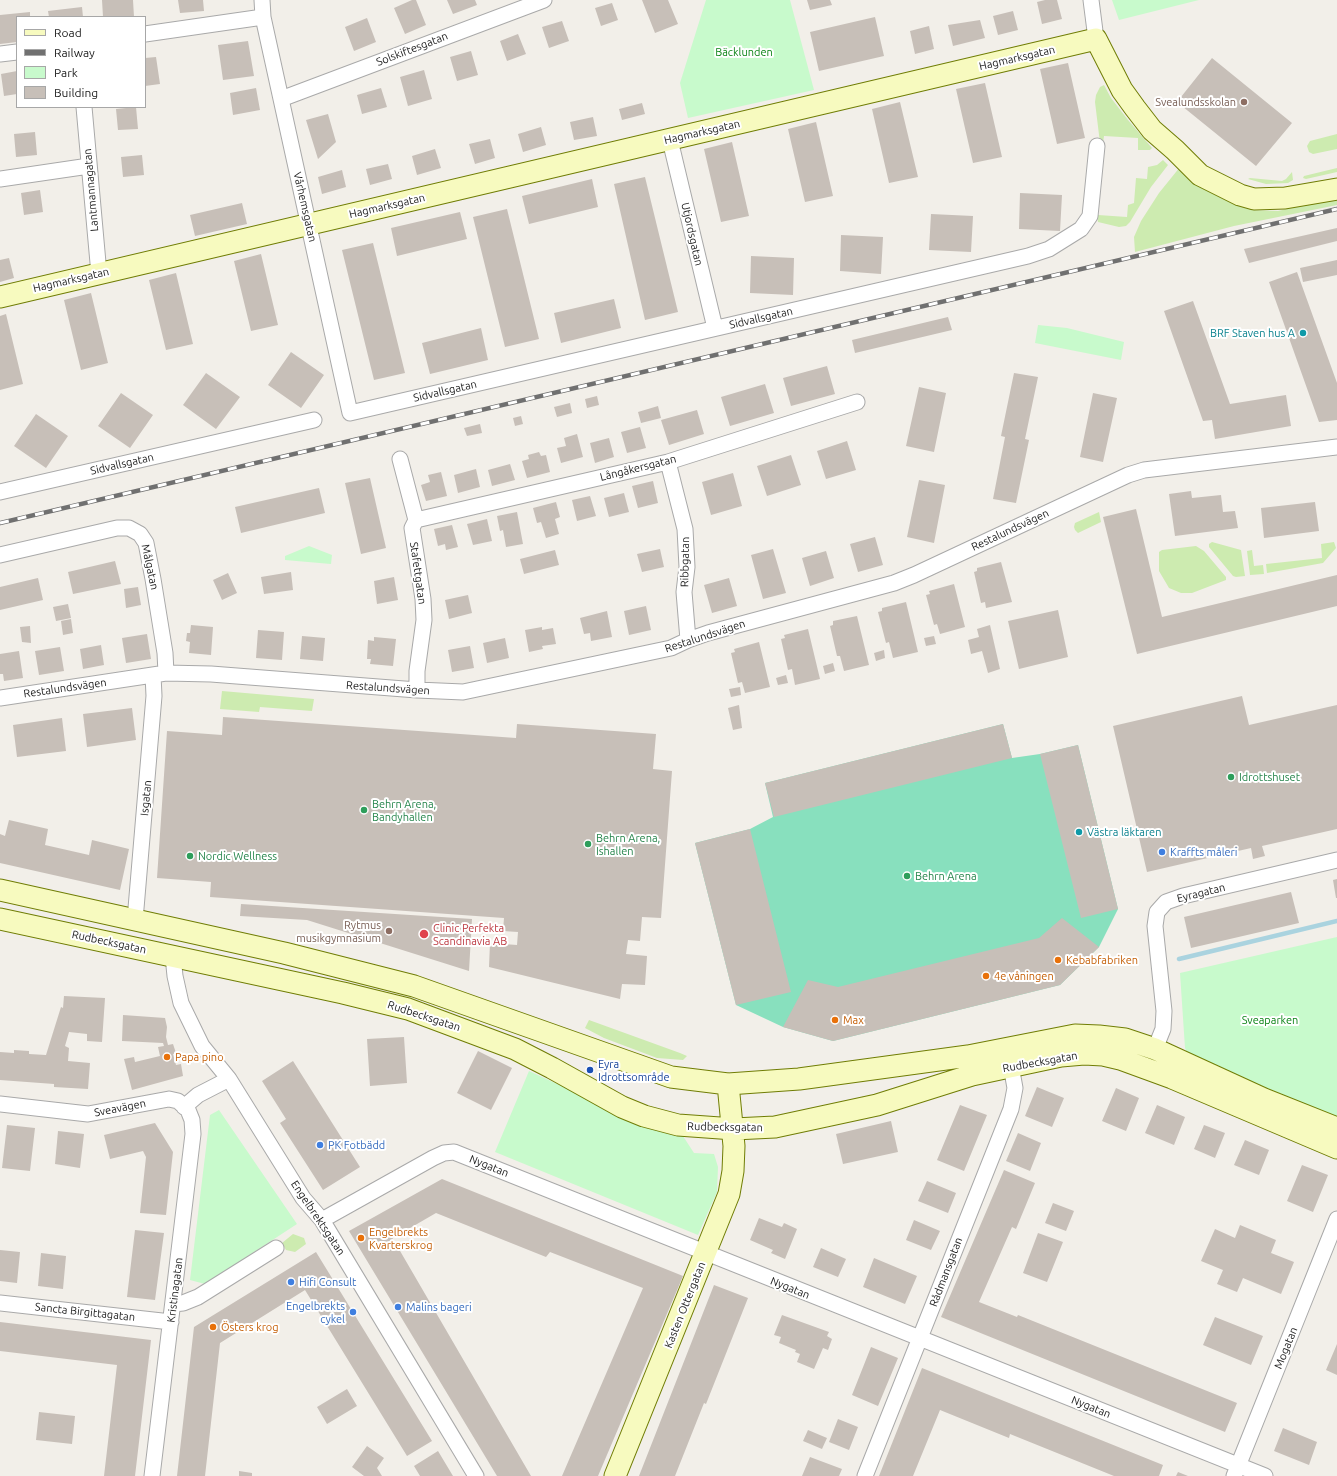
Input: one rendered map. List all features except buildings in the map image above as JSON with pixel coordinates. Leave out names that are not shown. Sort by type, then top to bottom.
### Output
[{"type":"main road","name":"Hagmarksgatan","points":[[0,297],[1096,39]]},
{"type":"main road","points":[[1096,39],[1122,90],[1135,108],[1152,130],[1176,150],[1200,175],[1240,195],[1254,199],[1285,198],[1337,188]]},
{"type":"main road","name":"Rudbecksgatan","points":[[0,890],[284,952],[414,986],[646,1070],[678,1078],[728,1084],[799,1079],[961,1057],[1076,1035],[1125,1039],[1155,1049],[1264,1099],[1337,1128]]},
{"type":"main road","name":"Rudbecksgatan","points":[[0,919],[408,1009],[515,1049],[622,1107],[644,1116],[678,1125],[734,1128],[775,1127],[877,1105],[972,1075],[1061,1056],[1084,1054],[1103,1055],[1120,1059],[1172,1078],[1337,1148]]},
{"type":"main road","name":"Kasten Ottergatan","points":[[615,1476],[729,1194],[733,1171],[734,1128],[728,1084]]},
{"type":"street","name":"Vårhemsgatan","points":[[262,0],[263,17],[350,412]]},
{"type":"street","name":"Solskiftesgatan","points":[[281,99],[544,0]]},
{"type":"street","points":[[1090,0],[1096,39]]},
{"type":"street","points":[[146,34],[263,17]]},
{"type":"street","points":[[0,54],[16,52]]},
{"type":"street","name":"Lantmannagatan","points":[[84,108],[99,274]]},
{"type":"street","name":"Utjordsgatan","points":[[670,140],[715,328]]},
{"type":"street","name":"Sidvallsgatan","points":[[350,412],[1028,256],[1060,244],[1081,229],[1090,216],[1097,146]]},
{"type":"street","points":[[0,179],[89,166]]},
{"type":"street","name":"Långåkersgatan","points":[[416,520],[668,462],[858,402]]},
{"type":"street","name":"Sidvallsgatan","points":[[0,492],[314,420]]},
{"type":"street","name":"Restalundsvägen","points":[[0,698],[160,674],[211,674],[417,690],[462,692],[671,648],[688,640],[894,583],[1128,475],[1144,470],[1337,447]]},
{"type":"street","name":"Stafettgatan","points":[[400,459],[416,520],[412,528],[424,599],[424,620],[417,671],[417,690]]},
{"type":"street","name":"Ribbgatan","points":[[668,462],[685,529],[687,567],[684,592],[688,640]]},
{"type":"street","name":"Målgatan","points":[[0,555],[117,528],[129,528],[140,534],[146,543],[165,653],[160,674]]},
{"type":"street","name":"Isgatan","points":[[135,920],[154,696],[160,674]]},
{"type":"street","name":"Eyragatan","points":[[1155,1049],[1163,1029],[1164,1011],[1155,926],[1157,912],[1166,902],[1183,896],[1337,860]]},
{"type":"street","name":"Engelbrektsgatan","points":[[173,956],[175,976],[181,1003],[202,1046],[229,1079],[303,1198],[322,1220],[476,1476]]},
{"type":"street","name":"Rådmansgatan","points":[[865,1476],[1011,1109],[1015,1088],[1011,1066]]},
{"type":"street","points":[[184,1107],[198,1096],[229,1079]]},
{"type":"street","name":"Sveavägen","points":[[0,1104],[88,1114],[169,1098],[178,1101],[184,1107]]},
{"type":"street","name":"Kristinagatan","points":[[152,1476],[193,1134],[192,1120],[184,1107]]},
{"type":"street","name":"Nygatan","points":[[322,1220],[433,1158],[444,1153],[454,1152],[920,1339],[1236,1471],[1265,1476]]},
{"type":"street","name":"Mogatan","points":[[1236,1471],[1337,1220]]},
{"type":"street","points":[[173,1304],[183,1303],[198,1297],[276,1248]]},
{"type":"street","name":"Sancta Birgittagatan","points":[[0,1303],[171,1322]]},
{"type":"green space","name":"Bäcklunden","points":[[706,0],[790,0],[814,90],[688,118],[680,83]]},
{"type":"green space","points":[[1112,0],[1199,0],[1119,20]]},
{"type":"green space","points":[[1104,85],[1111,98],[1152,148],[1150,150],[1138,150],[1138,138],[1104,136],[1103,143],[1100,143],[1095,102],[1096,95],[1100,87]]},
{"type":"green space","points":[[1337,134],[1337,149],[1313,154],[1309,152],[1307,146],[1310,141]]},
{"type":"green space","points":[[1163,160],[1168,165],[1151,187],[1130,222],[1126,226],[1119,227],[1098,222],[1098,215],[1127,217],[1128,205],[1134,203],[1136,178],[1147,179],[1148,167],[1157,165]]},
{"type":"green space","points":[[1180,167],[1232,201],[1254,210],[1278,211],[1337,197],[1337,205],[1234,226],[1135,252],[1134,237],[1141,221],[1159,193]]},
{"type":"green space","points":[[1337,168],[1337,172],[1306,179],[1303,178],[1304,176]]},
{"type":"green space","points":[[1292,172],[1293,180],[1288,183],[1266,184],[1248,179],[1282,181]]},
{"type":"green space","points":[[1038,325],[1067,328],[1124,342],[1121,360],[1035,343]]},
{"type":"green space","points":[[1099,512],[1101,522],[1078,533],[1075,530],[1075,523]]},
{"type":"green space","points":[[1212,542],[1241,550],[1245,576],[1233,576],[1209,547],[1209,544]]},
{"type":"green space","points":[[1334,542],[1336,548],[1323,563],[1267,573],[1266,564],[1322,558],[1321,544]]},
{"type":"green space","points":[[309,546],[332,555],[331,564],[285,560],[285,556]]},
{"type":"green space","points":[[1196,546],[1204,551],[1226,577],[1226,580],[1192,593],[1181,593],[1169,588],[1159,571],[1159,552],[1162,550]]},
{"type":"green space","points":[[1252,550],[1254,566],[1263,565],[1264,574],[1250,575],[1247,551]]},
{"type":"green space","points":[[222,691],[314,699],[312,711],[260,707],[259,712],[220,709]]},
{"type":"green space","name":"Behrn Arena","points":[[1003,724],[1012,758],[1040,754],[1078,745],[1118,909],[1099,947],[1060,985],[833,1041],[783,1027],[736,1005],[695,843],[750,829],[773,817],[765,783]]},
{"type":"green space","name":"Sveaparken","points":[[1337,937],[1337,1122],[1189,1057],[1185,1048],[1180,973]]},
{"type":"green space","points":[[589,1020],[687,1056],[683,1060],[657,1058],[604,1038],[585,1028]]},
{"type":"green space","points":[[529,1071],[649,1126],[681,1133],[694,1153],[714,1154],[718,1167],[717,1192],[698,1235],[495,1152]]},
{"type":"green space","points":[[219,1110],[297,1224],[205,1284],[190,1280],[210,1115]]},
{"type":"green space","points":[[293,1234],[304,1238],[306,1244],[295,1252],[286,1250],[282,1243]]},
{"type":"waterway","points":[[1179,959],[1337,921]]},
{"type":"railway","points":[[0,523],[1337,209]]},
{"type":"place","name":"Svealundsskolan","points":[[1244,102]]},
{"type":"place","name":"BRF Staven hus A","points":[[1303,333]]},
{"type":"place","name":"Idrottshuset","points":[[1231,777]]},
{"type":"place","name":"Behrn Arena, Bandyhallen","points":[[364,810]]},
{"type":"place","name":"Västra läktaren","points":[[1079,832]]},
{"type":"place","name":"Behrn Arena, Ishallen","points":[[588,844]]},
{"type":"place","name":"Kraffts måleri","points":[[1162,852]]},
{"type":"place","name":"Nordic Wellness","points":[[190,856]]},
{"type":"place","name":"Behrn Arena","points":[[907,876]]},
{"type":"place","name":"Rytmus musikgymnasium","points":[[389,931]]},
{"type":"place","name":"Clinic Perfekta Scandinavia AB","points":[[424,934]]},
{"type":"place","name":"Kebabfabriken","points":[[1058,960]]},
{"type":"place","name":"4e våningen","points":[[986,976]]},
{"type":"place","name":"Max","points":[[835,1020]]},
{"type":"place","name":"Papa pino","points":[[167,1057]]},
{"type":"place","name":"Eyra Idrottsområde","points":[[590,1070]]},
{"type":"place","name":"PK Fotbädd","points":[[320,1145]]},
{"type":"place","name":"Engelbrekts Kvarterskrog","points":[[361,1238]]},
{"type":"place","name":"Hifi Consult","points":[[291,1282]]},
{"type":"place","name":"Malins bageri","points":[[398,1307]]},
{"type":"place","name":"Engelbrekts cykel","points":[[353,1312]]},
{"type":"place","name":"Östers krog","points":[[213,1327]]}]
